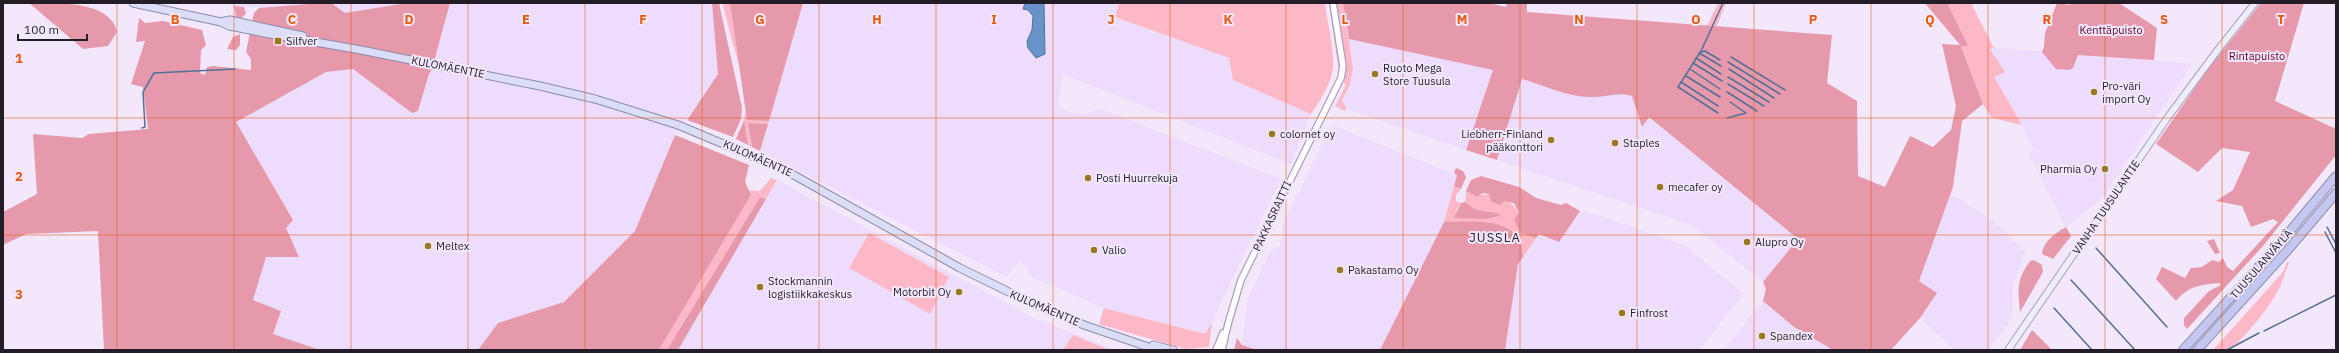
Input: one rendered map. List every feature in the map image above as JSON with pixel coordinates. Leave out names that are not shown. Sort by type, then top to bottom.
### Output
[{"type":"highway","name":"TUUSULANVÄYLÄ","points":[[2183,350],[2280,243],[2336,176]]},
{"type":"highway","name":"TUUSULANVÄYLÄ","points":[[2197,350],[2287,251],[2336,193]]},
{"type":"main road","name":"KULOMÄENTIE","points":[[133,3],[221,22],[229,26],[361,50],[595,99],[692,130],[783,169],[994,286],[1054,313],[1157,350]]},
{"type":"main road","name":"VANHA TUUSULANTIE","points":[[2008,350],[2206,65],[2255,3]]},
{"type":"main road","name":"KULOMÄENTIE","points":[[1127,340],[1173,350]]},
{"type":"street","name":"PAKKASRAITTI","points":[[1222,350],[1228,324],[1242,280],[1339,82],[1342,70],[1333,3]]},
{"type":"street","name":"PAKKASRAITTI","points":[[1216,350],[1228,324]]},
{"type":"shaded area","points":[[229,3],[322,3],[259,8],[234,6]]},
{"type":"shaded area","points":[[331,3],[407,3],[345,13]]},
{"type":"shaded area","points":[[450,3],[712,3],[718,74],[675,134],[635,231],[564,302],[498,323],[478,350],[320,350],[273,334],[252,301],[266,257],[236,122],[326,72],[353,69],[412,113],[418,111],[429,74],[432,69]]},
{"type":"shaded area","points":[[723,3],[730,3],[739,66],[723,6]]},
{"type":"shaded area","points":[[803,3],[1119,3],[1115,17],[1229,58],[1233,80],[1311,114],[1291,164],[1062,74],[1058,107],[1080,115],[1100,109],[1281,179],[1206,333],[1104,308],[1032,277],[1020,260],[1007,277],[760,151]]},
{"type":"shaded area","points":[[1119,3],[1325,3],[1333,54],[1333,69],[1330,81],[1311,114],[1233,80],[1229,58],[1115,17]]},
{"type":"shaded area","points":[[1329,3],[1331,3],[1340,66],[1338,66]]},
{"type":"shaded area","points":[[1336,3],[1343,3],[1353,68],[1350,85],[1342,100],[1346,108],[1345,111],[1335,106],[1346,85],[1344,84],[1346,71]]},
{"type":"shaded area","points":[[1718,3],[1726,3],[1717,26],[1707,26]]},
{"type":"shaded area","points":[[1925,3],[1971,3],[1994,48],[1990,49],[2005,72],[1994,77],[2022,125],[1992,118],[1983,104],[1961,45]]},
{"type":"shaded area","points":[[1349,39],[1493,70],[1466,150],[1344,108],[1342,100],[1350,85],[1353,68]]},
{"type":"shaded area","points":[[1961,45],[2192,64],[2103,197],[2066,227],[2029,154],[2034,150],[2022,125],[1992,118],[1983,104]]},
{"type":"shaded area","points":[[1522,79],[1572,94],[1589,97],[1625,93],[1632,96],[1642,127],[1649,117],[1798,239],[1763,282],[1692,225],[1497,160]]},
{"type":"shaded area","points":[[746,110],[747,120],[769,121],[768,124],[748,123],[752,147],[748,145],[744,120]]},
{"type":"shaded area","points":[[1332,125],[1457,175],[1444,222],[1380,350],[1257,350],[1242,345],[1248,298],[1271,250],[1279,247],[1283,237],[1281,228]]},
{"type":"shaded area","points":[[771,178],[777,180],[766,199],[760,197],[667,350],[659,350],[751,195],[749,190],[760,191]]},
{"type":"shaded area","points":[[777,180],[1032,317],[1114,350],[678,350]]},
{"type":"shaded area","points":[[1454,186],[1461,189],[1456,195],[1456,201],[1461,203],[1456,211],[1497,218],[1497,213],[1476,210],[1465,202],[1466,191],[1477,197],[1488,194],[1495,195],[1507,201],[1517,209],[1520,216],[1520,233],[1536,238],[1523,257],[1523,251],[1489,222],[1444,222]]},
{"type":"shaded area","points":[[1951,194],[1994,221],[2025,252],[2013,284],[2012,314],[2009,323],[1987,350],[1955,350],[1920,318],[1937,293],[1919,281]]},
{"type":"shaded area","points":[[1580,211],[1601,216],[1684,245],[1744,294],[1699,350],[1505,350],[1518,264],[1539,234],[1559,242]]},
{"type":"shaded area","points":[[869,233],[949,277],[930,314],[849,268]]},
{"type":"shaded area","points":[[2287,262],[2289,263],[2279,289],[2269,306],[2257,321],[2230,350],[2213,350],[2283,272]]},
{"type":"shaded area","points":[[1763,301],[1794,327],[1833,350],[1723,350]]},
{"type":"shaded area","points":[[1104,308],[1202,333],[1206,333],[1212,322],[1209,347],[1185,349],[1099,324]]},
{"type":"shaded area","points":[[1073,335],[1110,350],[1063,350]]},
{"type":"green space","points":[[29,3],[67,4],[94,9],[105,14],[113,22],[117,32],[108,46],[83,49]]},
{"type":"green space","points":[[331,3],[345,13],[407,3],[450,3],[432,69],[429,74],[418,111],[412,113],[353,69],[326,72],[236,122],[293,220],[286,228],[299,257],[266,257],[253,300],[281,311],[273,334],[320,350],[104,350],[98,231],[26,234],[3,245],[3,212],[37,194],[33,134],[82,138],[89,134],[148,129],[143,87],[131,84],[145,41],[136,42],[139,18],[145,23],[163,21],[202,30],[206,45],[201,50],[200,73],[205,75],[207,67],[213,66],[251,70],[251,59],[246,52],[254,13],[259,8]]},
{"type":"green space","points":[[712,3],[719,3],[742,108],[741,119],[733,137],[687,120],[718,74]]},
{"type":"green space","points":[[730,3],[803,3],[769,121],[747,120]]},
{"type":"green space","points":[[1343,3],[1488,3],[1506,7],[1507,3],[1527,3],[1527,12],[1832,35],[1827,83],[1857,101],[1858,176],[1885,187],[1910,136],[1933,147],[1951,130],[1956,106],[1942,44],[1960,45],[1925,3],[1947,3],[1968,46],[1961,46],[1983,104],[1962,121],[1953,187],[1919,281],[1937,293],[1920,318],[1891,350],[1833,350],[1794,327],[1763,301],[1766,289],[1763,282],[1798,239],[1649,117],[1642,127],[1632,96],[1621,94],[1595,97],[1572,95],[1522,79],[1497,160],[1466,150],[1493,70],[1349,39]]},
{"type":"green space","name":"Kenttäpuisto","points":[[2057,3],[2070,5],[2071,3],[2119,3],[2157,28],[2154,60],[2078,55],[2073,68],[2069,70],[2056,69],[2042,52],[2045,33]]},
{"type":"green space","name":"Rintapuisto","points":[[2261,3],[2304,3],[2275,101],[2334,128],[2336,125],[2336,155],[2263,246],[2187,329],[2184,325],[2184,318],[2209,291],[2221,285],[2219,283],[2195,287],[2185,292],[2176,301],[2156,279],[2162,267],[2185,278],[2191,268],[2202,267],[2212,260],[2219,262],[2223,258],[2227,267],[2233,271],[2278,222],[2273,219],[2251,227],[2242,206],[2216,201],[2233,190],[2250,152],[2222,148],[2198,172],[2156,144],[2208,69]]},
{"type":"green space","points":[[234,6],[244,7],[246,14],[241,18],[236,17]]},
{"type":"green space","points":[[240,34],[240,45],[236,50],[227,49],[233,37]]},
{"type":"green space","points":[[744,120],[748,145],[736,139]]},
{"type":"green space","points":[[748,123],[768,124],[760,151],[752,147]]},
{"type":"green space","points":[[675,135],[749,165],[745,182],[751,195],[659,350],[478,350],[498,323],[564,302],[635,231]]},
{"type":"green space","points":[[1456,168],[1463,171],[1466,177],[1461,189],[1454,186],[1457,175],[1454,173]]},
{"type":"green space","points":[[1481,176],[1519,187],[1536,198],[1561,205],[1566,203],[1580,211],[1559,242],[1539,234],[1536,238],[1520,233],[1514,219],[1519,213],[1514,203],[1504,201],[1500,205],[1491,201],[1489,194],[1483,193],[1477,197],[1466,191],[1471,180]]},
{"type":"green space","points":[[760,197],[766,199],[678,350],[667,350]]},
{"type":"green space","points":[[1465,202],[1476,210],[1497,213],[1501,216],[1485,219],[1454,218],[1461,203]]},
{"type":"green space","points":[[1444,222],[1482,222],[1506,227],[1515,234],[1521,243],[1523,257],[1518,264],[1505,350],[1380,350]]},
{"type":"green space","points":[[2066,227],[2071,236],[2053,259],[2042,254],[2047,241]]},
{"type":"green space","points":[[2214,239],[2220,253],[2215,254],[2207,241]]},
{"type":"green space","points":[[2034,260],[2042,265],[2043,272],[2020,312],[2020,280],[2025,268],[2030,261]]},
{"type":"green space","points":[[2032,330],[2052,350],[2020,350]]},
{"type":"green space","points":[[1237,338],[1242,345],[1257,350],[1234,350]]},
{"type":"water","points":[[1025,3],[1044,3],[1045,54],[1036,58],[1028,48],[1027,41],[1032,30],[1033,16],[1028,10],[1023,9]]},
{"type":"waterway","points":[[1718,113],[1678,87],[1701,51],[1723,3]]},
{"type":"waterway","points":[[1701,52],[1705,51],[1720,60]]},
{"type":"waterway","points":[[1699,53],[1721,66]]},
{"type":"waterway","points":[[1731,57],[1785,90]]},
{"type":"waterway","points":[[1696,58],[1721,74]]},
{"type":"waterway","points":[[1728,62],[1780,94]]},
{"type":"waterway","points":[[1693,63],[1722,81]]},
{"type":"waterway","points":[[142,128],[145,127],[143,92],[154,73],[235,69]]},
{"type":"waterway","points":[[1690,69],[1720,89]]},
{"type":"waterway","points":[[1729,69],[1774,98]]},
{"type":"waterway","points":[[1686,76],[1720,97]]},
{"type":"waterway","points":[[1728,77],[1769,102]]},
{"type":"waterway","points":[[1681,82],[1718,106]]},
{"type":"waterway","points":[[1728,84],[1764,106]]},
{"type":"waterway","points":[[1727,92],[1757,111]]},
{"type":"waterway","points":[[1727,118],[1746,113],[1730,102]]},
{"type":"waterway","points":[[2327,227],[2336,244]]},
{"type":"waterway","points":[[2325,232],[2336,253]]},
{"type":"waterway","points":[[2096,248],[2167,327]]},
{"type":"waterway","points":[[2071,280],[2135,350]]},
{"type":"waterway","points":[[2264,331],[2336,295]]},
{"type":"waterway","points":[[2054,308],[2092,350]]},
{"type":"waterway","points":[[2227,350],[2259,333]]},
{"type":"place","name":"Silfver","points":[[278,41]]},
{"type":"place","name":"Ruoto Mega Store Tuusula","points":[[1375,74]]},
{"type":"place","name":"Pro-väri import Oy","points":[[2094,92]]},
{"type":"place","name":"colornet oy","points":[[1272,134]]},
{"type":"place","name":"Liebherr-Finland pääkonttori","points":[[1551,140]]},
{"type":"place","name":"Staples","points":[[1615,143]]},
{"type":"place","name":"Pharmia Oy","points":[[2105,169]]},
{"type":"place","name":"Posti Huurrekuja","points":[[1088,178]]},
{"type":"place","name":"mecafer oy","points":[[1660,187]]},
{"type":"place","name":"Alupro Oy","points":[[1747,242]]},
{"type":"place","name":"Meltex","points":[[428,246]]},
{"type":"place","name":"Valio","points":[[1094,250]]},
{"type":"place","name":"Pakastamo Oy","points":[[1340,270]]},
{"type":"place","name":"Stockmannin logistiikkakeskus","points":[[760,287]]},
{"type":"place","name":"Motorbit Oy","points":[[959,292]]},
{"type":"place","name":"Finfrost","points":[[1622,313]]},
{"type":"place","name":"Spandex","points":[[1762,336]]},
{"type":"district","name":"JUSSLA","points":[[1495,237]]}]
